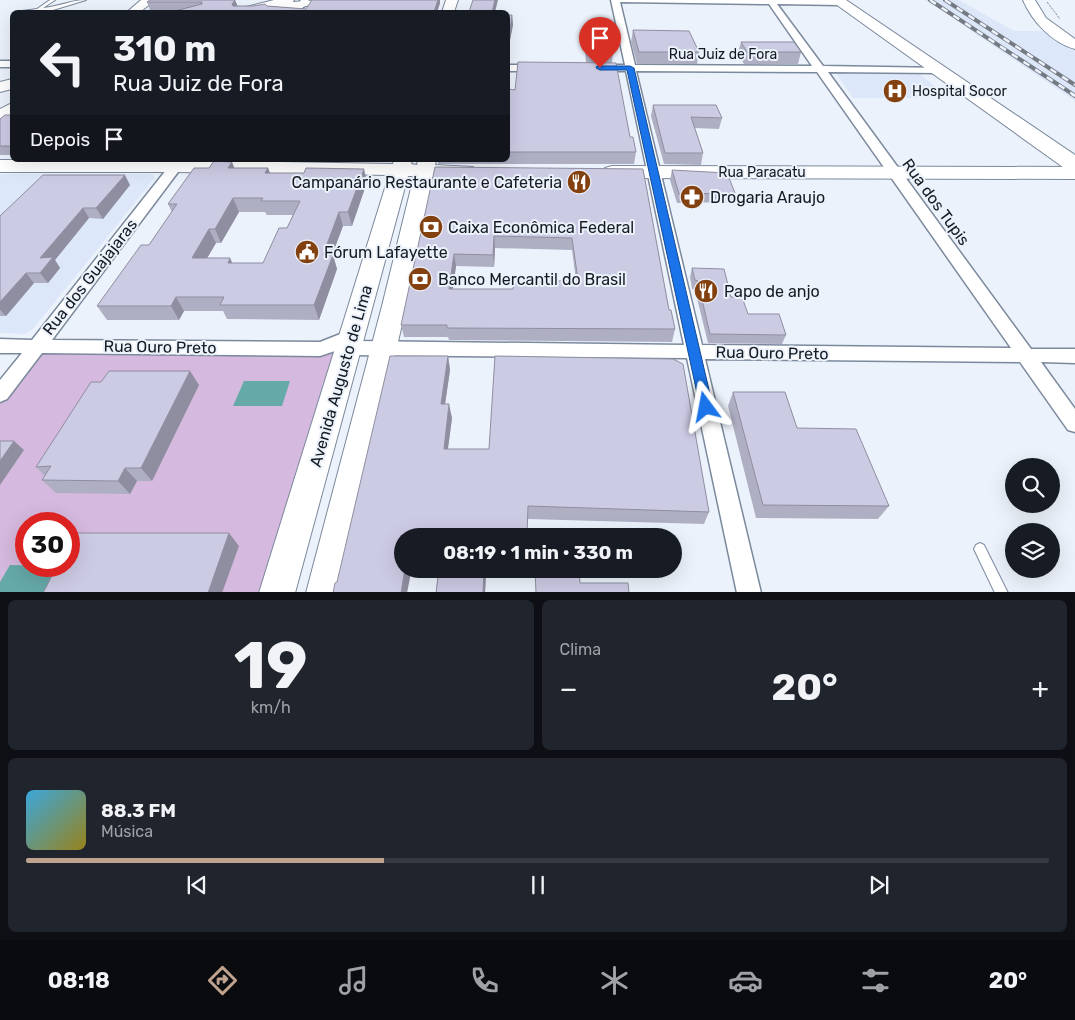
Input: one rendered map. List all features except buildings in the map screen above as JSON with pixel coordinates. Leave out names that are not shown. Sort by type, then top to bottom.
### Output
[{"type":"highway","points":[[845,1],[939,70],[1075,165]]},
{"type":"highway","points":[[845,1],[1027,111]]},
{"type":"main road","points":[[136,10],[149,0]]},
{"type":"main road","points":[[250,10],[288,0]]},
{"type":"main road","points":[[1021,0],[1022,4],[1042,24],[1075,45]]},
{"type":"main road","points":[[1029,0],[1033,11],[1042,24]]},
{"type":"main road","points":[[1044,1],[1059,24],[1075,35]]},
{"type":"main road","points":[[277,10],[304,3]]},
{"type":"main road","points":[[0,166],[179,163],[401,165],[481,171]]},
{"type":"main road","name":"Avenida Augusto de Lima","points":[[277,592],[342,348],[401,165]]},
{"type":"main road","name":"Avenida Augusto de Lima","points":[[324,592],[384,348],[425,166]]},
{"type":"main road","name":"Rua Paracatu","points":[[597,172],[1075,173]]},
{"type":"street","points":[[615,0],[749,592]]},
{"type":"street","points":[[619,0],[845,1]]},
{"type":"street","name":"Rua dos Tupis","points":[[770,1],[1075,424]]},
{"type":"street","points":[[510,68],[544,68]]},
{"type":"street","name":"Rua Juiz de Fora","points":[[581,68],[939,70]]},
{"type":"street","name":"Rua dos Guajajaras","points":[[0,394],[179,163]]},
{"type":"street","name":"Rua Ouro Preto","points":[[0,346],[384,348],[1075,356]]},
{"type":"lane","points":[[36,10],[53,0]]},
{"type":"lane","points":[[36,10],[63,7],[84,0]]},
{"type":"lane","points":[[980,550],[1002,592]]},
{"type":"path","points":[[1044,1],[1064,22]]},
{"type":"shaded area","points":[[924,0],[959,0],[1014,31],[1048,31],[1075,48],[1075,101],[951,16]]},
{"type":"shaded area","name":"Hospital Socor","points":[[835,72],[917,72],[951,98],[853,98]]},
{"type":"shaded area","points":[[0,174],[153,174],[155,178],[33,329],[24,334],[0,333]]},
{"type":"shaded area","points":[[37,345],[349,348],[277,592],[0,592],[0,394]]},
{"type":"shaded area","points":[[244,381],[290,381],[282,406],[233,406]]},
{"type":"shaded area","points":[[10,565],[15,565],[15,577],[55,577],[46,592],[0,592],[0,582]]},
{"type":"railway","points":[[930,0],[1074,95]]},
{"type":"railway","points":[[945,0],[1075,85]]},
{"type":"place","name":"Hospital Socor","points":[[895,91]]},
{"type":"place","name":"Campanário Restaurante e Cafeteria","points":[[579,182]]},
{"type":"place","name":"Drogaria Araujo","points":[[692,197]]},
{"type":"place","name":"Caixa Econômica Federal","points":[[431,227]]},
{"type":"place","name":"Fórum Lafayette","points":[[307,252]]},
{"type":"place","name":"Banco Mercantil do Brasil","points":[[420,279]]},
{"type":"place","name":"Papo de anjo","points":[[706,291]]},
{"type":"route","points":[[600,68],[630,68],[706,407]]}]
